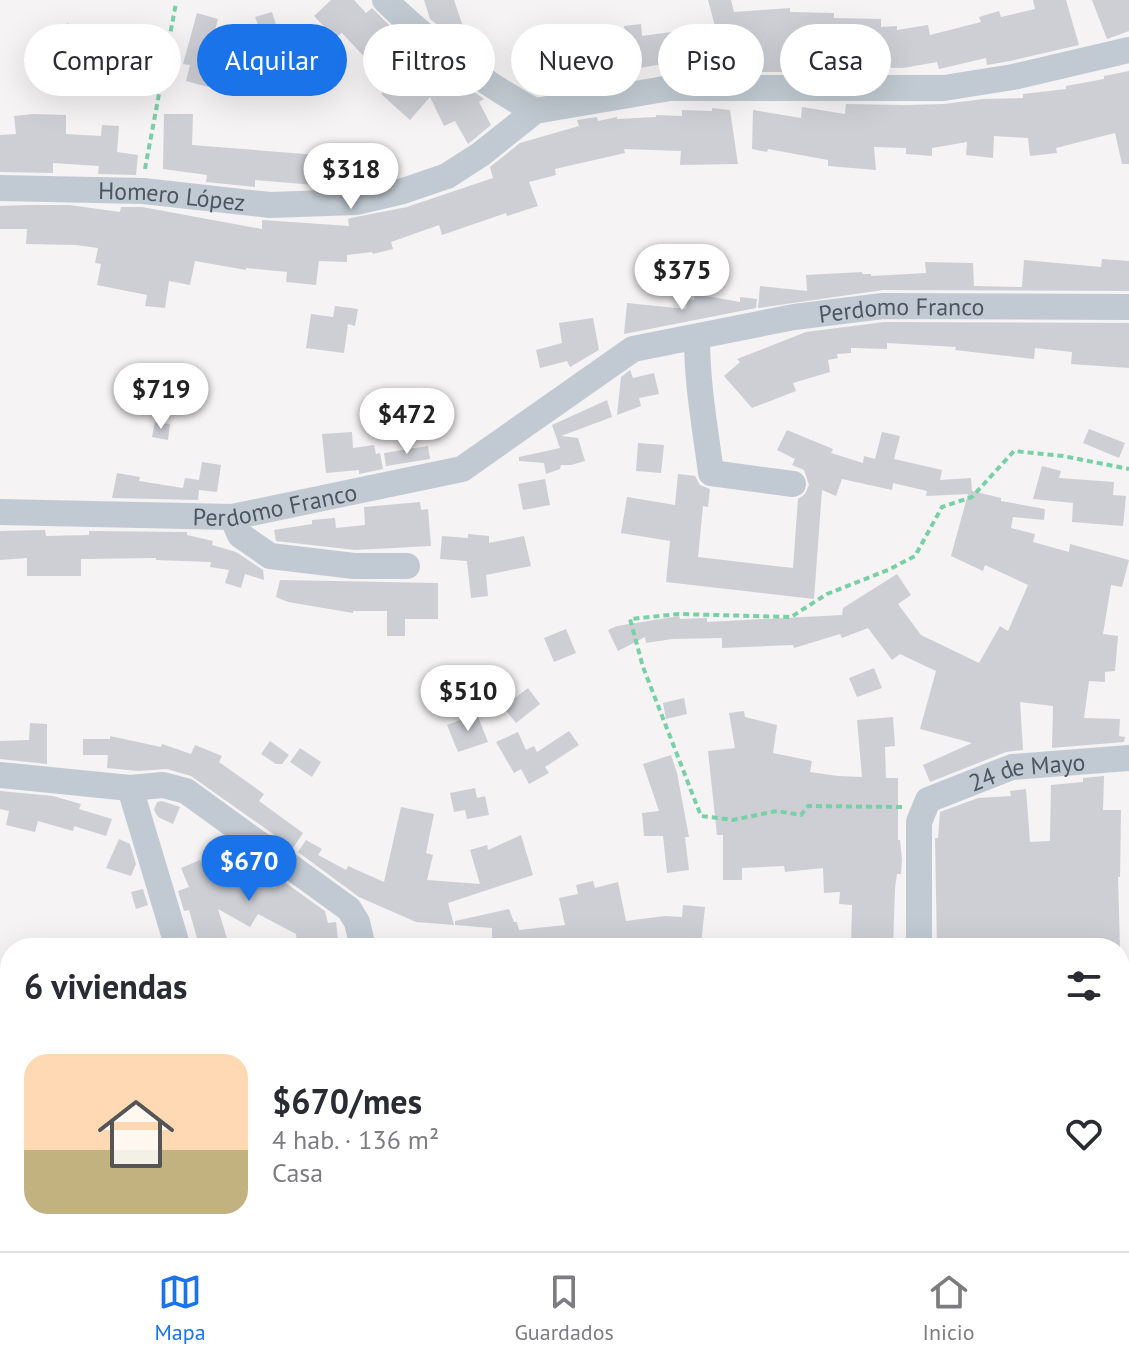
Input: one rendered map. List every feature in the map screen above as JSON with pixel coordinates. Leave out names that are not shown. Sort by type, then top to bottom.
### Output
[{"type":"street","points":[[385,0],[410,25],[515,101],[535,111]]},
{"type":"street","name":"Homero López","points":[[0,188],[143,191],[270,205],[356,202],[447,176],[481,154],[535,111],[670,88],[944,88],[1013,77],[1129,50]]},
{"type":"street","name":"Perdomo Franco","points":[[0,512],[232,517],[462,469],[633,349],[794,317],[883,306],[1129,307]]},
{"type":"street","points":[[697,338],[698,386],[711,473],[793,484]]},
{"type":"street","points":[[232,517],[240,535],[270,556],[354,566],[407,566]]},
{"type":"street","name":"24 de Mayo","points":[[928,800],[1012,767],[1129,758]]},
{"type":"street","points":[[0,775],[130,788],[163,785],[186,791],[349,909],[357,922],[361,938]]},
{"type":"street","points":[[130,788],[175,938]]},
{"type":"street","points":[[919,938],[919,822],[928,800]]},
{"type":"path","points":[[143,191],[146,155],[176,3]]},
{"type":"path","points":[[928,800],[898,808],[808,806],[801,815],[777,811],[733,820],[701,816],[643,667],[630,619],[679,614],[791,617],[827,594],[915,556],[942,507],[972,497],[1014,451],[1063,456],[1129,469]]},
{"type":"building","points":[[331,0],[354,0],[366,13],[372,8],[388,24],[363,24],[363,56],[347,38],[347,24],[322,24],[314,16]]},
{"type":"building","points":[[424,0],[454,0],[462,24],[436,24],[430,19]]},
{"type":"building","points":[[708,0],[731,0],[734,12],[790,8],[790,12],[834,13],[834,18],[881,19],[881,24],[780,24],[780,72],[764,72],[764,24],[714,24]]},
{"type":"building","points":[[1033,0],[1066,0],[1079,45],[987,65],[986,58],[939,69],[937,62],[891,68],[891,26],[897,26],[897,30],[928,25],[930,35],[981,22],[979,17],[999,11],[1001,17],[1035,9]]},
{"type":"building","points":[[1092,0],[1129,0],[1129,31],[1107,39]]},
{"type":"building","points":[[272,12],[276,24],[258,24],[255,17]]},
{"type":"building","points":[[197,13],[218,19],[217,24],[197,24],[197,84],[186,81],[190,65],[183,64]]},
{"type":"building","points":[[658,34],[658,65],[642,68],[642,36]]},
{"type":"building","points":[[1129,71],[1129,164],[1122,164],[1115,133],[1056,148],[1057,153],[1030,156],[1028,138],[994,136],[993,158],[966,155],[967,142],[932,148],[932,156],[906,154],[906,148],[874,147],[876,170],[828,166],[828,160],[752,149],[753,110],[801,118],[802,107],[845,114],[846,104],[944,104],[1023,98],[1023,94],[1066,89],[1066,86]]},
{"type":"building","points":[[383,96],[480,96],[484,99],[479,102],[491,125],[468,144],[455,121],[444,126],[430,97],[410,120]]},
{"type":"building","points":[[712,108],[730,110],[738,164],[680,165],[681,151],[624,149],[625,153],[555,169],[556,175],[529,182],[538,206],[507,216],[506,213],[442,235],[439,225],[391,242],[393,249],[347,255],[347,262],[319,261],[316,285],[286,282],[287,272],[246,270],[195,261],[190,285],[169,281],[165,308],[145,306],[147,295],[97,285],[101,264],[95,263],[98,248],[26,244],[27,229],[0,229],[0,206],[27,205],[69,205],[120,212],[121,207],[142,207],[262,229],[262,220],[349,226],[348,219],[351,218],[407,207],[493,178],[490,167],[520,143],[579,126],[577,120],[682,116],[682,110],[712,111]]},
{"type":"building","points":[[164,114],[193,114],[192,145],[317,155],[315,185],[255,180],[255,187],[206,182],[207,175],[163,169]]},
{"type":"building","points":[[66,115],[66,134],[101,136],[102,125],[119,126],[117,152],[138,155],[136,175],[98,174],[99,166],[53,163],[53,173],[0,172],[0,135],[16,134],[14,116]]},
{"type":"building","points":[[1102,259],[1129,261],[1129,291],[883,290],[758,308],[760,286],[807,291],[806,275],[926,273],[925,262],[973,263],[974,286],[1022,287],[1024,260],[1101,267]]},
{"type":"building","points":[[695,294],[740,302],[740,297],[757,299],[756,308],[624,334],[627,303],[686,309],[688,299],[694,300]]},
{"type":"building","points":[[335,306],[358,309],[355,326],[348,324],[344,353],[306,348],[311,314],[333,317]]},
{"type":"building","points":[[593,318],[599,350],[570,367],[567,361],[540,368],[536,350],[562,343],[559,323]]},
{"type":"building","points":[[884,322],[1129,323],[1129,368],[1071,364],[1072,352],[1035,348],[1034,359],[955,350],[956,347],[887,343],[887,349],[851,348],[851,353],[837,354],[838,358],[828,360],[830,372],[793,383],[796,391],[752,408],[724,376],[740,362],[737,359],[806,332]]},
{"type":"building","points":[[630,370],[633,378],[654,373],[659,394],[639,398],[641,406],[617,415],[621,377]]},
{"type":"building","points":[[607,400],[612,417],[561,436],[578,438],[585,461],[561,465],[560,469],[546,474],[544,463],[519,461],[519,457],[560,448],[552,425]]},
{"type":"building","points":[[155,422],[170,424],[168,440],[152,437]]},
{"type":"building","points":[[1089,429],[1125,443],[1119,458],[1083,443]]},
{"type":"building","points":[[787,430],[833,449],[831,453],[863,463],[864,456],[875,459],[882,432],[900,436],[894,459],[942,470],[940,480],[971,478],[972,491],[1001,498],[1001,501],[1045,509],[1044,520],[1013,517],[1011,528],[1035,534],[1033,542],[1069,552],[1070,544],[1129,560],[1122,587],[1111,585],[1103,634],[1118,636],[1115,671],[1105,672],[1105,682],[1089,681],[1084,718],[1120,719],[1119,736],[1125,737],[1124,742],[1052,748],[1053,706],[1020,702],[1023,750],[1006,752],[930,782],[923,765],[972,743],[920,729],[936,671],[900,654],[892,660],[868,628],[842,638],[840,634],[794,648],[793,645],[722,648],[722,638],[646,643],[645,637],[618,651],[608,630],[679,616],[680,619],[707,618],[707,622],[842,615],[843,608],[897,574],[911,595],[898,604],[921,635],[979,663],[1000,626],[1008,631],[1028,585],[985,565],[983,571],[951,556],[968,494],[926,496],[927,491],[893,483],[892,490],[842,479],[836,496],[822,490],[814,599],[666,582],[670,541],[621,533],[627,497],[675,505],[678,474],[695,476],[700,485],[710,489],[708,507],[703,506],[698,557],[793,568],[798,499],[805,494],[809,485],[804,470],[792,465],[795,459],[777,450]]},
{"type":"building","points":[[352,432],[353,448],[374,445],[376,454],[380,453],[383,469],[359,474],[359,470],[326,473],[322,434]]},
{"type":"building","points":[[638,443],[664,445],[661,473],[636,471]]},
{"type":"building","points":[[428,446],[430,459],[386,466],[384,453]]},
{"type":"building","points":[[202,462],[221,465],[217,492],[199,490],[198,500],[112,498],[117,473],[140,477],[139,481],[183,488],[185,478],[199,480]]},
{"type":"building","points":[[1042,466],[1061,471],[1059,478],[1114,482],[1113,495],[1126,496],[1123,526],[1072,522],[1073,503],[1033,499]]},
{"type":"building","points":[[545,479],[550,505],[523,510],[518,484]]},
{"type":"building","points":[[420,502],[421,510],[428,509],[431,546],[355,550],[276,541],[274,530],[312,524],[312,520],[335,518],[336,528],[365,525],[364,507]]},
{"type":"building","points":[[45,530],[46,536],[89,535],[89,531],[187,532],[187,535],[213,541],[212,545],[236,552],[263,570],[264,580],[245,574],[241,588],[225,583],[229,570],[210,567],[211,562],[156,558],[81,559],[81,576],[27,576],[27,558],[0,560],[0,531]]},
{"type":"building","points":[[468,534],[489,536],[489,543],[524,536],[531,566],[486,575],[488,596],[471,598],[467,561],[440,559],[442,536],[468,538]]},
{"type":"building","points":[[280,580],[438,583],[438,619],[405,619],[405,636],[387,636],[387,611],[353,613],[288,602],[276,597]]},
{"type":"building","points":[[566,629],[576,653],[554,662],[544,638]]},
{"type":"building","points":[[874,668],[882,688],[857,697],[849,678]]},
{"type":"building","points":[[528,688],[540,704],[516,723],[503,707]]},
{"type":"building","points":[[684,698],[687,714],[666,719],[663,703]]},
{"type":"building","points":[[744,711],[745,717],[777,725],[773,753],[812,761],[810,772],[862,777],[857,720],[893,717],[895,746],[885,747],[886,778],[898,778],[898,840],[902,859],[901,874],[897,874],[895,888],[893,938],[851,938],[852,905],[839,904],[840,892],[824,893],[823,868],[785,872],[784,866],[742,868],[742,880],[723,880],[723,835],[717,835],[708,751],[735,748],[729,713]]},
{"type":"building","points":[[477,714],[488,742],[458,752],[447,725]]},
{"type":"building","points":[[30,723],[47,724],[47,764],[0,759],[0,741],[29,740]]},
{"type":"building","points":[[569,731],[579,745],[545,767],[549,773],[529,784],[521,769],[514,773],[496,742],[518,732],[526,750],[534,746],[537,752]]},
{"type":"building","points":[[110,736],[161,747],[162,744],[191,754],[195,745],[222,756],[219,762],[264,794],[259,801],[303,833],[293,848],[191,776],[167,769],[138,771],[107,768],[108,755],[83,755],[83,739],[110,739]]},
{"type":"building","points":[[270,741],[289,755],[282,764],[276,764],[261,754]]},
{"type":"building","points":[[300,748],[321,762],[312,777],[290,762]]},
{"type":"building","points":[[671,755],[689,837],[685,837],[689,870],[667,873],[663,836],[644,836],[642,813],[659,811],[643,764]]},
{"type":"building","points":[[1104,776],[1103,810],[1121,810],[1120,938],[937,938],[935,838],[938,838],[940,812],[978,798],[1011,796],[1010,791],[1026,789],[1030,842],[1050,841],[1051,785],[1083,782],[1083,778]]},
{"type":"building","points":[[475,788],[477,798],[485,796],[489,815],[467,819],[465,810],[454,812],[450,793]]},
{"type":"building","points":[[0,791],[53,796],[81,804],[79,809],[112,819],[106,836],[74,826],[73,831],[38,821],[35,832],[6,825],[9,811],[0,809]]},
{"type":"building","points":[[157,802],[180,807],[173,824],[158,817],[154,810]]},
{"type":"building","points":[[401,807],[434,814],[426,853],[433,855],[427,880],[480,884],[470,850],[487,845],[488,850],[521,835],[533,875],[448,903],[454,925],[416,922],[359,897],[298,852],[306,840],[322,849],[318,855],[346,870],[348,866],[384,882]]},
{"type":"building","points":[[119,839],[130,844],[136,864],[131,876],[106,868]]},
{"type":"building","points":[[229,842],[249,856],[243,866],[275,888],[280,879],[325,911],[328,923],[336,922],[338,938],[297,938],[296,934],[258,914],[250,927],[218,909],[227,938],[197,938],[189,910],[184,911],[178,891],[189,887],[181,868],[200,860],[206,873]]},
{"type":"building","points":[[593,881],[595,888],[618,882],[626,921],[682,917],[683,905],[705,907],[702,938],[492,938],[492,928],[455,925],[455,921],[509,909],[519,930],[565,925],[559,898],[578,894],[576,885]]},
{"type":"building","points":[[143,889],[148,905],[136,909],[131,892]]}]
